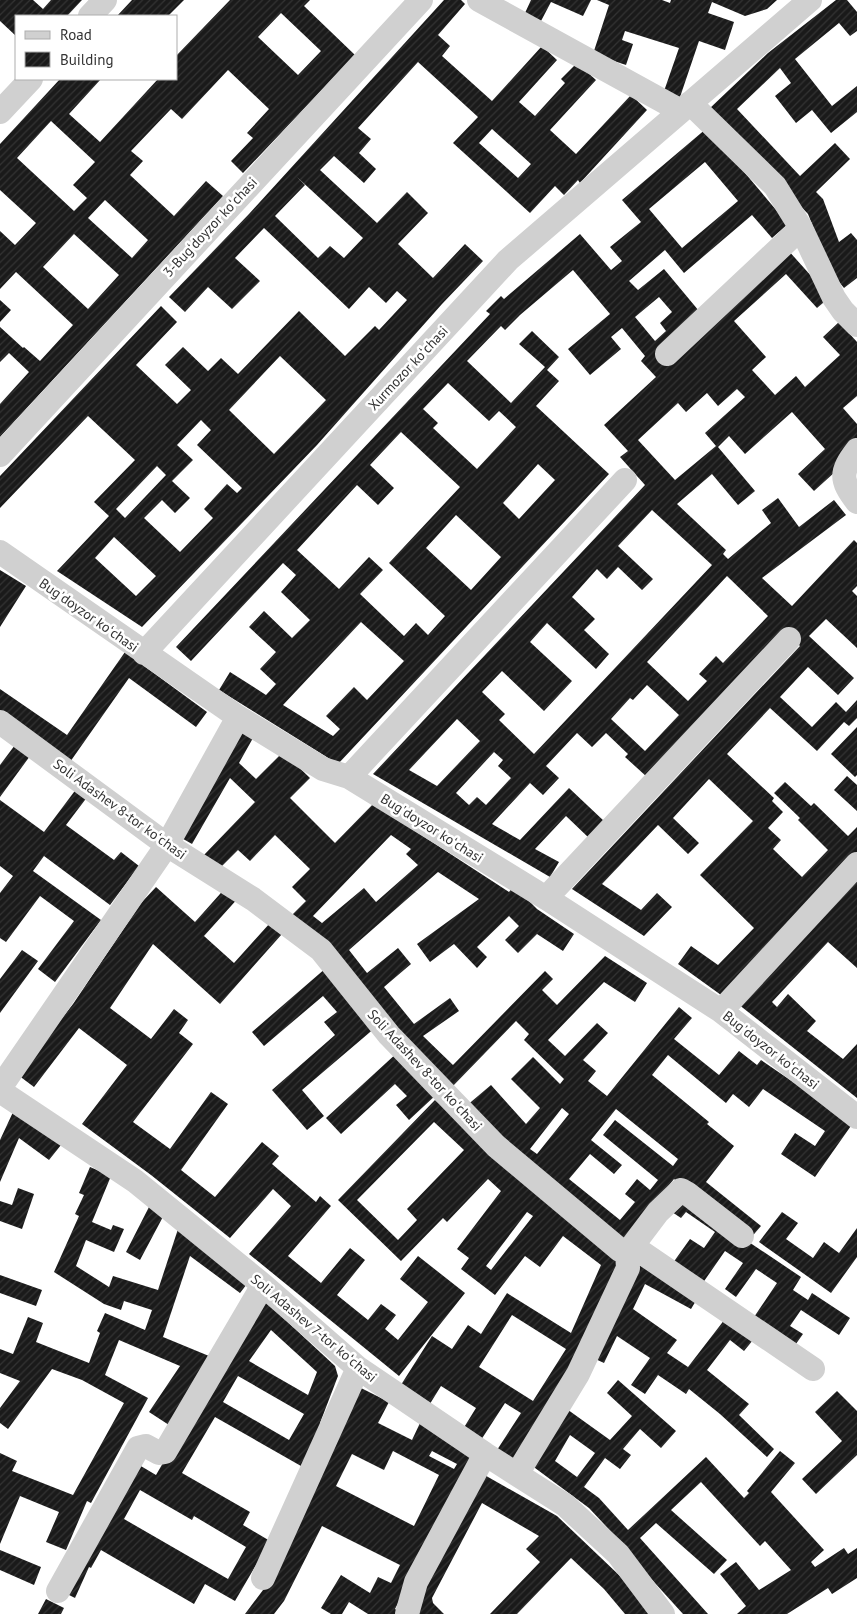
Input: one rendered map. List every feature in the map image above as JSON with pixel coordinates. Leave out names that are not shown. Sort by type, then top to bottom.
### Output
[{"type":"street","points":[[91,15],[105,0]]},
{"type":"street","name":"3-Bugʻdoyzor koʻchasi","points":[[0,455],[421,0]]},
{"type":"street","points":[[479,0],[685,107],[775,186],[801,228],[834,298],[843,311],[857,325]]},
{"type":"street","name":"Xurmozor koʻchasi","points":[[144,653],[508,260],[810,0]]},
{"type":"street","points":[[0,112],[30,80]]},
{"type":"street","points":[[667,354],[801,228]]},
{"type":"street","points":[[857,450],[844,472],[843,480],[846,488],[857,502]]},
{"type":"street","points":[[349,777],[625,480]]},
{"type":"street","name":"Bug'doyzor koʻchasi","points":[[0,552],[238,716],[323,769],[349,777],[546,898],[720,1011],[857,1117]]},
{"type":"street","points":[[546,898],[789,639]]},
{"type":"street","points":[[0,1088],[167,845],[238,716]]},
{"type":"street","name":"Soli Adashev 8-tor koʻchasi","points":[[0,722],[167,845],[253,899],[321,950],[389,1035],[496,1146],[620,1250],[627,1253]]},
{"type":"street","points":[[720,1011],[857,864]]},
{"type":"street","name":"Soli Adashev 7-tor koʻchasi","points":[[0,1092],[135,1181],[263,1285],[358,1368],[485,1454],[565,1505],[618,1554],[663,1614]]},
{"type":"street","points":[[517,1474],[578,1374],[628,1268],[627,1253],[658,1212],[681,1190],[742,1236]]},
{"type":"street","points":[[627,1253],[641,1252],[813,1369]]},
{"type":"street","points":[[58,1591],[138,1448],[146,1446],[159,1453],[165,1452],[263,1285]]},
{"type":"street","points":[[263,1578],[358,1368]]},
{"type":"street","points":[[408,1614],[416,1582],[485,1454]]},
{"type":"building","points":[[0,0],[33,0],[43,9],[51,0],[82,0],[68,15],[15,15],[15,35],[0,21]]},
{"type":"building","points":[[132,0],[184,0],[169,15],[118,15]]},
{"type":"building","points":[[230,0],[310,0],[304,6],[355,55],[243,173],[231,161],[253,138],[247,133],[269,109],[228,70],[182,119],[171,109],[131,151],[143,161],[130,175],[174,216],[206,181],[223,196],[0,437],[0,404],[29,372],[9,353],[0,362],[0,327],[40,361],[73,325],[16,272],[0,289],[0,231],[15,245],[36,223],[0,190],[0,144],[59,80],[100,80],[69,114],[100,142],[157,80],[178,80],[178,54]],"holes":[[[281,13],[321,51],[298,75],[258,37]],[[51,121],[95,162],[73,185],[87,198],[74,211],[17,158]],[[105,200],[148,240],[132,258],[88,218]],[[74,234],[119,275],[88,309],[43,267]]]},
{"type":"building","points":[[444,0],[461,0],[465,4],[438,35],[450,46],[442,56],[492,101],[542,46],[557,60],[519,102],[535,116],[565,83],[561,79],[577,63],[596,80],[550,130],[576,154],[631,95],[647,110],[580,183],[578,180],[564,195],[555,186],[530,213],[453,143],[478,117],[418,62],[358,128],[371,139],[359,153],[376,169],[364,183],[334,156],[320,170],[377,223],[407,192],[428,213],[398,244],[433,278],[465,244],[483,261],[442,304],[317,445],[142,627],[57,571],[109,516],[94,502],[135,460],[88,416],[0,508],[0,476],[161,306],[177,322],[136,365],[177,404],[191,390],[165,365],[183,347],[208,371],[221,358],[238,374],[299,311],[345,356],[375,326],[379,330],[407,300],[397,291],[386,303],[369,287],[349,309],[264,228],[235,258],[260,281],[232,309],[208,287],[185,312],[169,297],[249,214]],"holes":[[[492,129],[531,164],[518,178],[479,143]],[[297,177],[363,238],[344,258],[330,246],[318,258],[275,216],[305,185]],[[280,356],[326,400],[274,454],[229,410]],[[201,420],[211,430],[197,445],[242,488],[237,493],[227,484],[204,509],[213,518],[180,552],[144,518],[162,500],[175,513],[190,498],[172,481],[193,460],[177,445]],[[157,466],[166,475],[125,518],[116,509]],[[114,537],[156,576],[136,596],[95,558]]]},
{"type":"building","points":[[531,0],[591,0],[583,16],[551,2],[541,21],[525,13]]},
{"type":"building","points":[[597,0],[662,0],[670,3],[671,0],[777,0],[767,9],[745,16],[712,2],[708,13],[734,22],[725,50],[699,41],[679,100],[663,94],[679,48],[625,31],[622,40],[633,44],[626,65],[593,54],[609,5]]},
{"type":"building","points":[[836,0],[847,0],[857,12],[857,31],[850,36],[839,23],[795,59],[832,106],[857,86],[857,112],[831,133],[812,110],[796,123],[775,96],[791,83],[780,68],[737,109],[800,176],[835,143],[850,159],[816,192],[823,199],[839,242],[851,233],[857,240],[857,278],[844,288],[831,272],[808,214],[709,109],[768,53]]},
{"type":"building","points":[[707,128],[788,224],[772,238],[752,215],[684,273],[665,250],[629,281],[638,290],[664,269],[704,317],[660,357],[668,366],[712,326],[787,249],[830,297],[817,308],[786,274],[734,321],[766,357],[752,370],[775,395],[796,376],[805,387],[840,355],[823,337],[839,322],[857,342],[857,396],[843,408],[857,424],[857,447],[846,462],[814,491],[798,474],[825,449],[792,412],[745,454],[729,436],[718,447],[755,491],[738,505],[712,474],[677,504],[726,550],[723,554],[728,559],[771,523],[762,510],[778,498],[799,527],[834,500],[846,515],[762,578],[792,606],[854,540],[857,543],[857,586],[852,591],[857,596],[857,648],[826,619],[809,636],[854,678],[838,695],[808,667],[780,697],[812,727],[836,702],[846,712],[857,700],[857,718],[849,726],[844,722],[817,751],[770,708],[727,754],[774,798],[772,801],[783,812],[768,828],[781,840],[773,849],[802,877],[828,850],[798,820],[800,818],[774,793],[785,782],[811,806],[814,803],[848,836],[857,827],[857,854],[721,995],[678,964],[691,946],[718,965],[754,928],[700,875],[753,821],[709,779],[673,818],[699,843],[688,854],[658,825],[602,884],[641,910],[657,893],[672,907],[644,936],[572,889],[800,646],[785,631],[647,777],[625,757],[628,754],[606,733],[592,747],[577,733],[546,766],[559,778],[543,795],[530,783],[492,824],[520,840],[569,788],[605,822],[589,838],[566,816],[535,849],[559,862],[550,877],[373,774],[645,485],[620,457],[628,451],[604,425],[656,377],[641,361],[645,356],[622,328],[611,337],[621,349],[590,375],[568,349],[610,314],[573,270],[505,330],[501,326],[467,361],[511,403],[545,367],[519,344],[532,331],[559,357],[547,370],[559,381],[536,406],[609,474],[338,764],[219,690],[230,672],[266,695],[276,684],[260,669],[276,652],[249,627],[264,611],[292,638],[310,620],[281,592],[296,575],[283,563],[191,661],[176,647],[490,314],[486,311],[501,296],[504,299],[580,234],[611,270],[622,261],[610,247],[641,222],[622,200]],"holes":[[[705,162],[738,201],[682,248],[649,209]],[[659,297],[672,312],[660,323],[666,331],[655,341],[635,317]],[[448,383],[489,421],[499,411],[516,427],[477,469],[433,428],[438,423],[423,409]],[[737,389],[745,397],[705,433],[716,446],[675,480],[638,440],[678,403],[686,412],[707,393],[718,406]],[[401,432],[460,487],[389,563],[445,616],[428,635],[416,623],[404,636],[360,594],[383,570],[369,557],[339,589],[297,550],[357,485],[378,505],[394,488],[370,465]],[[538,464],[555,480],[519,519],[503,503]],[[652,510],[712,565],[534,754],[499,720],[505,714],[482,692],[502,671],[544,711],[572,681],[530,642],[547,623],[596,669],[609,654],[584,630],[595,619],[572,597],[597,569],[607,579],[618,567],[642,590],[653,579],[618,546]],[[456,515],[501,557],[471,590],[426,548]],[[727,576],[768,616],[723,663],[716,656],[699,674],[707,681],[688,701],[647,662]],[[361,622],[404,661],[367,700],[354,687],[326,716],[340,729],[333,736],[283,705]],[[647,685],[679,715],[645,751],[611,719],[630,698],[633,700]],[[457,719],[480,741],[437,786],[409,770]],[[494,752],[503,760],[498,766],[511,778],[486,805],[477,797],[469,805],[456,793]]]},
{"type":"building","points":[[0,300],[11,310],[0,322]]},
{"type":"building","points":[[0,570],[26,586],[0,627]]},
{"type":"building","points":[[125,652],[207,712],[196,727],[129,678],[70,762],[0,713],[0,689],[67,735]]},
{"type":"building","points":[[857,727],[857,775],[855,777],[831,754]]},
{"type":"building","points":[[240,730],[253,738],[239,763],[256,779],[283,752],[310,778],[290,798],[335,843],[376,801],[389,814],[509,892],[514,886],[537,909],[574,934],[563,951],[537,934],[518,953],[505,940],[519,926],[509,916],[477,947],[487,957],[477,968],[454,944],[430,962],[417,944],[479,899],[438,872],[349,950],[367,973],[398,948],[411,964],[384,987],[414,1024],[450,998],[459,1011],[423,1036],[453,1065],[545,971],[553,979],[542,990],[557,1005],[605,956],[647,983],[635,1002],[604,982],[548,1040],[565,1056],[597,1023],[608,1033],[583,1060],[596,1071],[588,1081],[607,1096],[679,1007],[692,1018],[674,1039],[719,1075],[739,1051],[757,1065],[761,1060],[853,1123],[815,1177],[781,1154],[795,1133],[815,1146],[825,1131],[763,1089],[749,1107],[733,1094],[726,1103],[668,1055],[652,1075],[709,1122],[707,1124],[734,1146],[706,1182],[761,1226],[749,1240],[674,1179],[621,1246],[465,1107],[491,1085],[526,1124],[540,1108],[511,1079],[533,1057],[560,1084],[564,1079],[524,1040],[529,1034],[516,1021],[450,1089],[286,921],[306,901],[292,887],[310,869],[275,835],[250,861],[238,850],[218,870],[203,856],[255,802],[230,778],[192,844],[178,836]],"holes":[[[391,835],[411,849],[406,854],[418,865],[376,902],[364,888],[322,923],[313,916]],[[562,1108],[569,1114],[537,1154],[530,1149]],[[616,1109],[678,1159],[673,1166],[615,1120],[603,1135],[658,1180],[650,1190],[637,1179],[625,1194],[635,1202],[620,1220],[569,1179],[590,1154],[614,1174],[622,1165],[591,1140]]]},
{"type":"building","points":[[15,745],[30,756],[0,797],[0,765]]},
{"type":"building","points":[[847,776],[857,785],[857,811],[834,790]]},
{"type":"building","points":[[77,788],[88,796],[66,825],[114,860],[121,852],[139,866],[110,905],[44,856],[33,871],[101,920],[55,982],[38,969],[74,921],[40,896],[6,942],[0,938],[0,893],[13,876],[0,866],[0,800],[44,832]]},
{"type":"building","points":[[857,877],[857,968],[828,942],[772,1002],[777,1007],[788,994],[816,1021],[807,1031],[843,1059],[857,1044],[857,1098],[738,1004]]},
{"type":"building","points":[[228,885],[240,896],[204,936],[234,963],[270,923],[282,934],[220,1004],[153,944],[110,1008],[151,1039],[174,1009],[188,1020],[179,1033],[193,1044],[133,1122],[170,1149],[211,1092],[228,1104],[181,1170],[215,1197],[262,1142],[279,1156],[272,1164],[316,1202],[320,1196],[331,1206],[288,1256],[321,1283],[350,1248],[365,1260],[337,1295],[368,1320],[381,1304],[396,1315],[385,1329],[398,1340],[428,1302],[400,1279],[418,1256],[465,1293],[399,1376],[249,1254],[291,1206],[273,1189],[230,1238],[151,1175],[82,1124],[127,1065],[79,1028],[34,1087],[18,1075],[73,1004],[141,903],[156,887],[195,922]]},
{"type":"building","points":[[22,950],[38,961],[0,1013],[0,979]]},
{"type":"building","points":[[326,968],[376,1027],[302,1090],[324,1116],[307,1130],[272,1090],[335,1035],[324,1022],[337,1012],[323,996],[264,1046],[252,1032]]},
{"type":"building","points":[[398,1052],[437,1094],[409,1120],[396,1105],[407,1096],[395,1084],[341,1134],[326,1118]]},
{"type":"building","points":[[435,1100],[623,1263],[588,1344],[514,1461],[497,1450],[521,1413],[505,1403],[481,1440],[463,1429],[476,1408],[441,1386],[428,1407],[399,1388],[432,1336],[452,1349],[468,1325],[481,1334],[507,1293],[571,1333],[601,1265],[563,1236],[540,1267],[525,1256],[495,1295],[461,1269],[469,1258],[457,1249],[501,1191],[488,1179],[447,1222],[443,1218],[401,1261],[338,1200]],"holes":[[[434,1122],[464,1150],[407,1209],[417,1220],[398,1240],[357,1200]],[[527,1212],[533,1216],[491,1270],[486,1266]],[[512,1315],[566,1349],[533,1401],[479,1367]]]},
{"type":"building","points":[[14,1110],[61,1145],[49,1160],[19,1138],[0,1182],[0,1140]]},
{"type":"building","points":[[90,1167],[111,1176],[92,1222],[111,1230],[113,1225],[124,1229],[114,1252],[86,1240],[76,1266],[109,1287],[113,1276],[158,1290],[179,1226],[250,1280],[240,1293],[190,1256],[163,1337],[209,1356],[169,1425],[149,1412],[180,1366],[119,1340],[105,1375],[148,1398],[91,1503],[87,1501],[66,1550],[46,1542],[59,1512],[20,1496],[0,1544],[0,1453],[17,1461],[12,1471],[73,1495],[124,1403],[82,1380],[52,1369],[8,1429],[0,1423],[0,1408],[20,1381],[0,1373],[0,1349],[13,1354],[28,1317],[43,1323],[36,1342],[89,1363],[100,1333],[97,1331],[105,1313],[145,1330],[152,1310],[124,1301],[121,1310],[104,1304],[54,1272],[79,1216],[75,1214],[84,1195],[79,1193]]},
{"type":"building","points":[[18,1188],[34,1194],[22,1229],[0,1221],[0,1201],[12,1205]]},
{"type":"building","points":[[682,1197],[801,1277],[793,1290],[808,1300],[812,1293],[850,1318],[839,1335],[801,1310],[790,1326],[803,1334],[793,1348],[752,1320],[777,1283],[756,1269],[736,1297],[725,1289],[743,1263],[725,1251],[700,1287],[670,1267],[690,1239],[704,1248],[715,1232],[686,1212],[681,1218],[672,1212]]},
{"type":"building","points":[[150,1205],[165,1213],[140,1260],[126,1252]]},
{"type":"building","points":[[782,1212],[798,1223],[786,1239],[813,1258],[824,1242],[839,1253],[857,1228],[857,1257],[831,1293],[759,1242]]},
{"type":"building","points":[[637,1259],[700,1294],[691,1309],[645,1284],[633,1309],[677,1340],[667,1353],[688,1367],[725,1319],[753,1340],[744,1351],[730,1340],[707,1370],[749,1404],[739,1415],[774,1449],[767,1457],[720,1414],[689,1389],[686,1394],[658,1375],[645,1394],[631,1385],[650,1358],[617,1336],[604,1363],[591,1357]]},
{"type":"building","points":[[0,1275],[42,1290],[36,1306],[0,1293]]},
{"type":"building","points":[[265,1301],[335,1366],[338,1376],[320,1423],[324,1426],[301,1466],[215,1417],[182,1473],[250,1512],[243,1525],[270,1541],[235,1601],[205,1584],[194,1604],[101,1550],[91,1568],[89,1567],[75,1598],[65,1593],[134,1462],[156,1475],[219,1366]],"holes":[[[271,1330],[317,1372],[308,1395],[249,1361]],[[238,1376],[304,1414],[289,1440],[223,1402]],[[140,1490],[192,1520],[194,1516],[246,1547],[228,1579],[124,1519]]]},
{"type":"building","points":[[618,1380],[676,1431],[661,1448],[640,1429],[623,1449],[631,1455],[620,1469],[605,1458],[584,1487],[599,1498],[628,1530],[706,1457],[744,1498],[749,1493],[747,1491],[780,1451],[795,1463],[771,1492],[824,1550],[811,1562],[815,1567],[844,1548],[848,1554],[857,1548],[857,1578],[832,1594],[828,1588],[787,1614],[737,1614],[746,1606],[720,1574],[736,1562],[759,1590],[791,1570],[765,1541],[760,1546],[701,1482],[671,1510],[727,1560],[714,1574],[656,1523],[640,1538],[708,1614],[683,1614],[589,1508],[531,1465],[564,1407],[610,1440],[632,1416],[607,1393]],"holes":[[[570,1435],[595,1453],[577,1477],[555,1461]]]},
{"type":"building","points":[[353,1384],[389,1402],[378,1423],[412,1440],[420,1423],[474,1450],[459,1485],[395,1609],[401,1614],[368,1614],[349,1602],[342,1614],[331,1614],[321,1608],[341,1575],[370,1593],[378,1577],[391,1583],[400,1565],[322,1526],[284,1601],[274,1614],[245,1614],[263,1590],[288,1540]],"holes":[[[393,1451],[439,1475],[414,1526],[336,1486],[352,1454],[384,1470]],[[432,1451],[457,1464],[454,1469],[429,1456]]]},
{"type":"building","points":[[837,1391],[857,1411],[857,1455],[816,1494],[802,1479],[842,1441],[815,1412]]},
{"type":"building","points":[[481,1473],[557,1516],[620,1576],[652,1614],[625,1614],[604,1589],[571,1558],[517,1614],[490,1614],[540,1562],[526,1549],[539,1536],[482,1503],[432,1598],[433,1603],[444,1614],[415,1614],[413,1601]]},
{"type":"building","points":[[0,1550],[41,1567],[34,1585],[0,1570]]},
{"type":"building","points":[[46,1599],[64,1608],[61,1614],[38,1614]]}]
